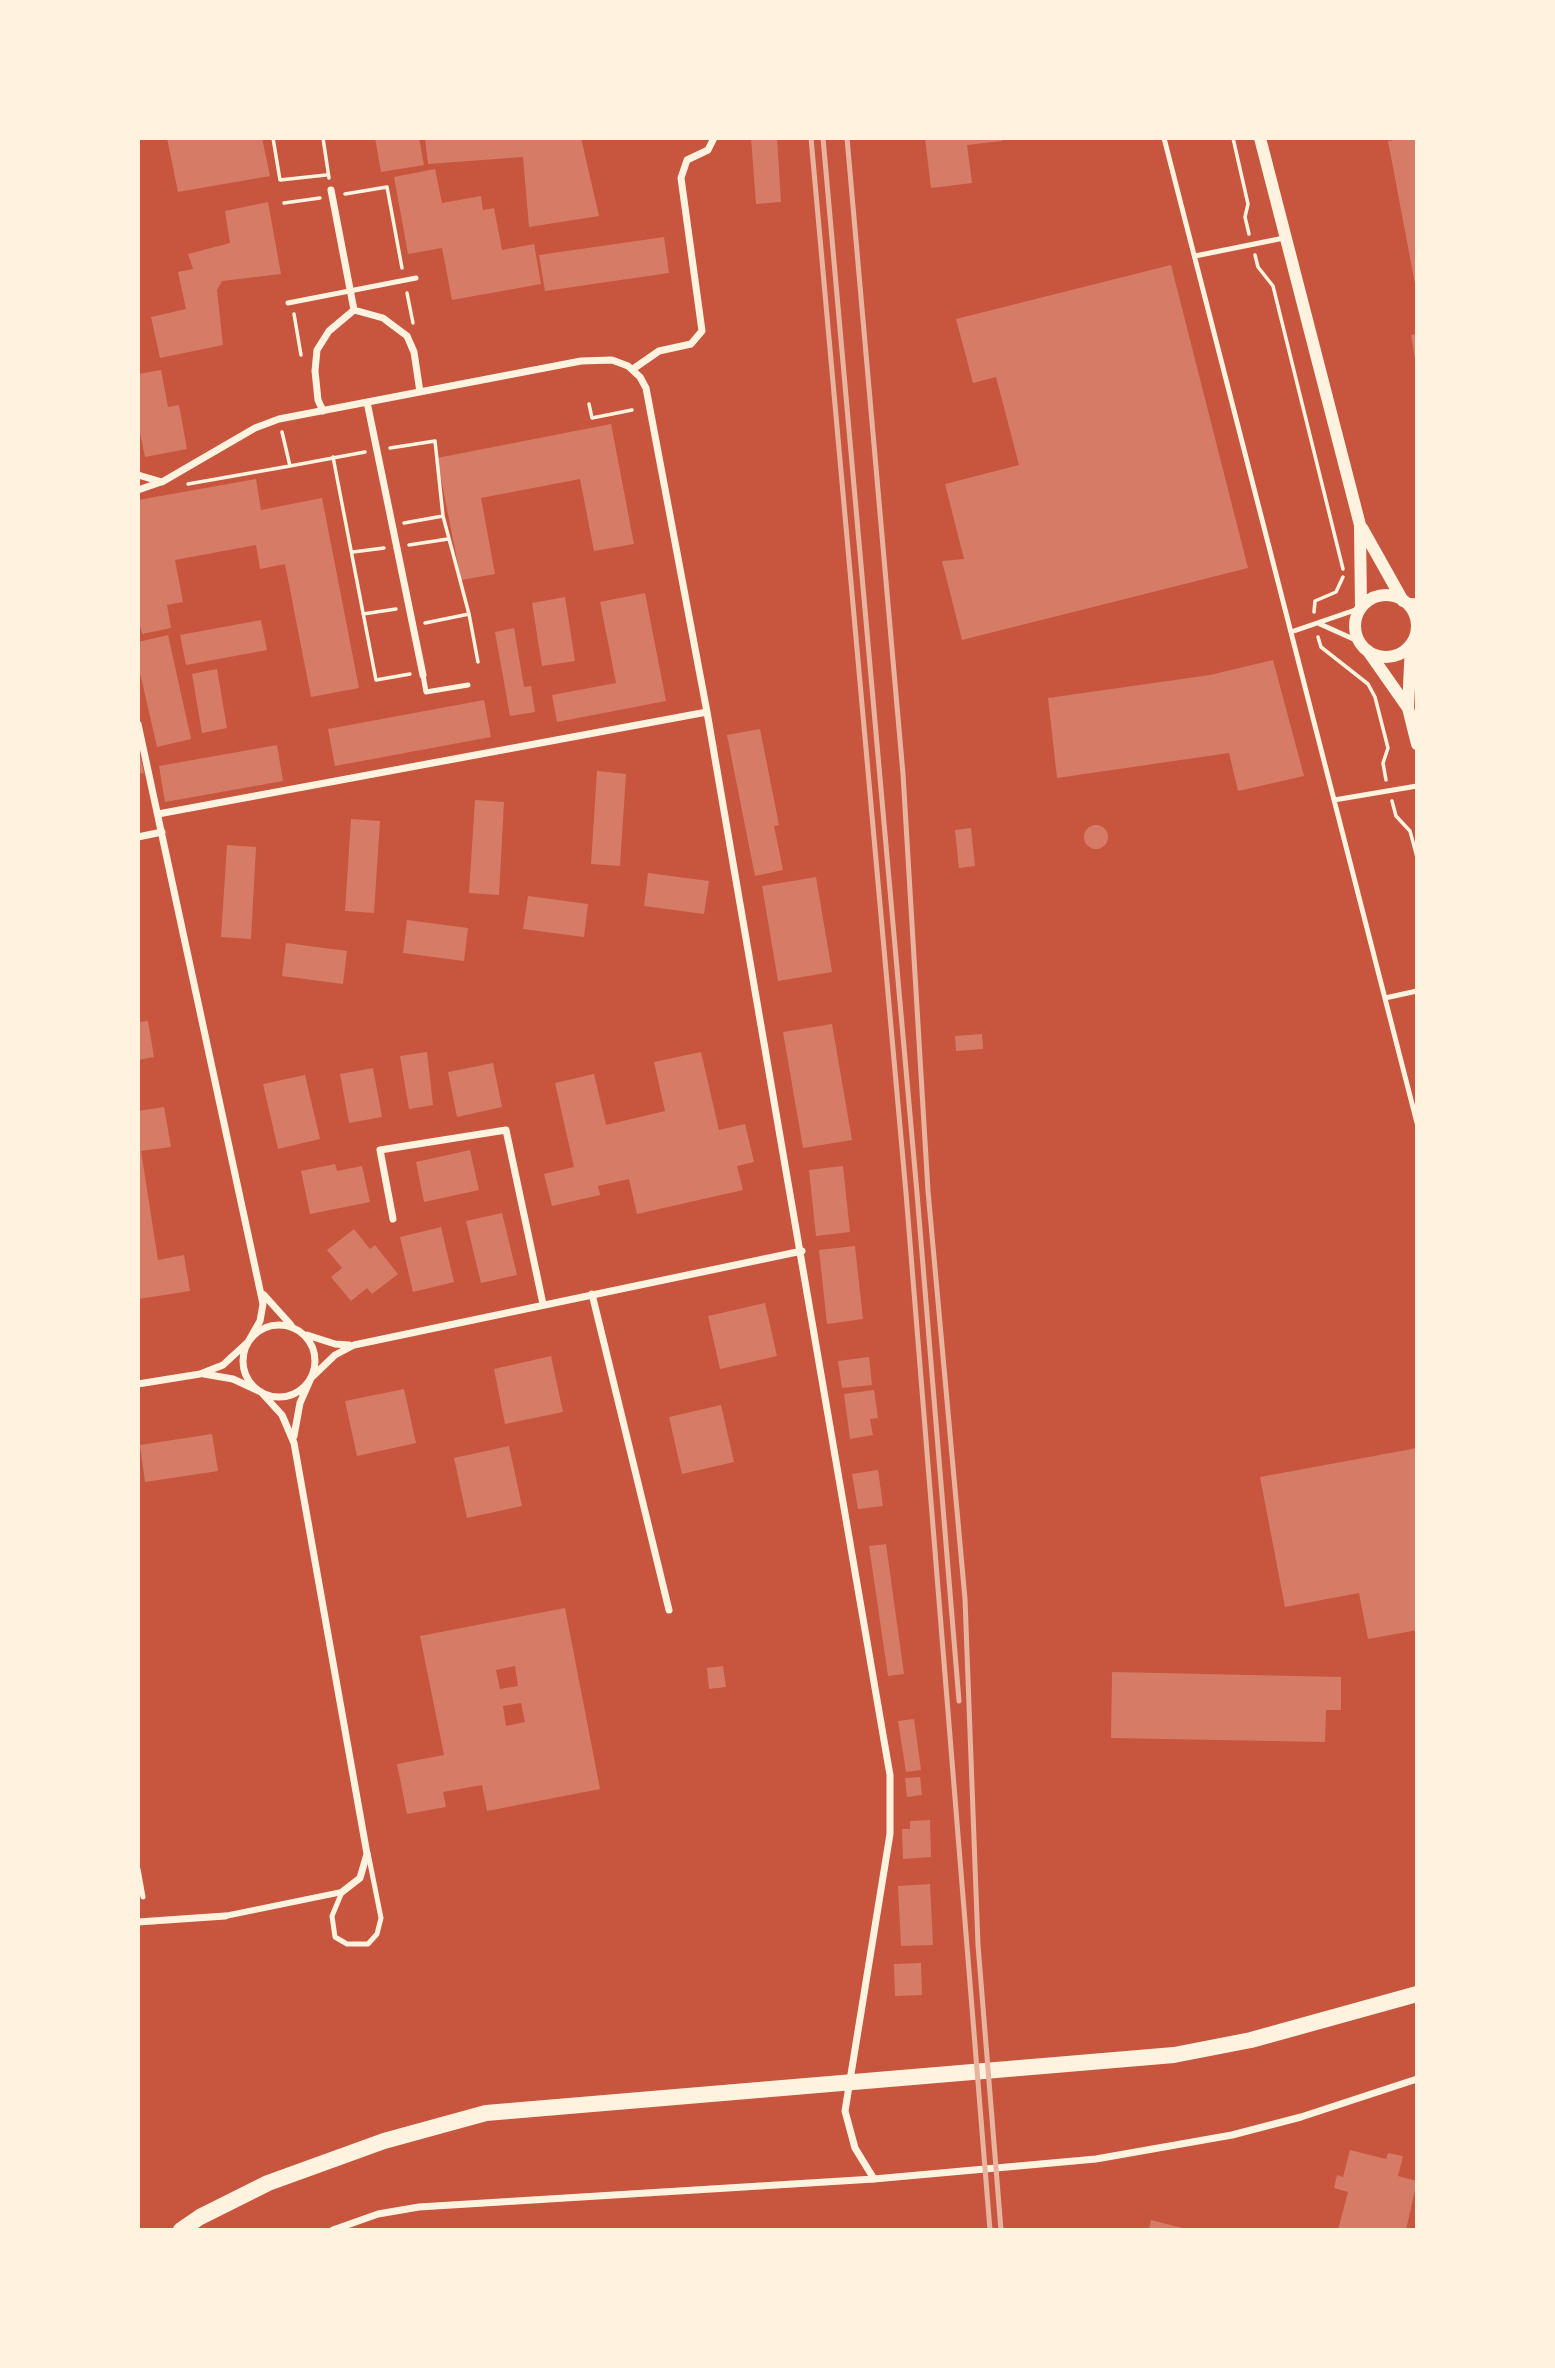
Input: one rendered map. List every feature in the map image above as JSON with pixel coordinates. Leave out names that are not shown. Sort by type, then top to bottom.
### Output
[{"type":"main road","points":[[181,2230],[268,2183],[384,2140],[486,2113],[1174,2055],[1251,2040],[1417,1994]]},
{"type":"street","points":[[633,369],[659,351],[687,345],[700,337],[703,320],[682,171],[687,160],[708,150],[714,138]]},
{"type":"street","points":[[1260,138],[1360,525],[1361,608],[1355,625],[1364,647],[1408,708]]},
{"type":"street","points":[[331,193],[354,310]]},
{"type":"street","points":[[354,310],[383,318],[407,336],[414,352],[420,392]]},
{"type":"street","points":[[323,411],[318,400],[314,371],[317,350],[329,331],[354,310]]},
{"type":"street","points":[[138,490],[162,482],[255,428],[323,411],[587,360],[612,360],[633,369],[643,381],[650,403],[707,712],[802,1251],[892,1787],[891,1826],[845,2111],[855,2148],[874,2179]]},
{"type":"street","points":[[367,402],[422,674]]},
{"type":"street","points":[[138,475],[162,482]]},
{"type":"street","points":[[1360,525],[1410,602],[1414,615],[1408,708],[1417,744]]},
{"type":"street","points":[[1361,608],[1367,601],[1385,595],[1410,602]]},
{"type":"street","points":[[1364,647],[1376,655],[1395,655],[1414,636]]},
{"type":"street","points":[[158,814],[707,712]]},
{"type":"street","points":[[138,724],[262,1291],[260,1321],[248,1342],[243,1367],[251,1383],[282,1415],[294,1443],[367,1858],[360,1878],[342,1892],[225,1916],[138,1922]]},
{"type":"street","points":[[138,837],[162,832]]},
{"type":"street","points":[[393,1219],[380,1150],[506,1130],[543,1304]]},
{"type":"street","points":[[200,1374],[233,1379],[273,1396],[289,1395],[301,1390],[335,1355],[354,1345],[802,1251]]},
{"type":"street","points":[[262,1291],[279,1315],[298,1330],[314,1350],[316,1364],[298,1412],[294,1443]]},
{"type":"street","points":[[592,1294],[669,1610]]},
{"type":"street","points":[[138,1384],[200,1374],[229,1361],[259,1331],[270,1325],[287,1325],[326,1342],[354,1345]]},
{"type":"street","points":[[333,2230],[378,2214],[419,2207],[874,2179],[1096,2159],[1162,2149],[1301,2116],[1417,2079]]},
{"type":"lane","points":[[1164,138],[1417,1123]]},
{"type":"lane","points":[[1195,256],[1286,238]]},
{"type":"lane","points":[[290,302],[416,278]]},
{"type":"lane","points":[[1291,632],[1361,608]]},
{"type":"lane","points":[[1317,624],[1364,647]]},
{"type":"lane","points":[[422,674],[426,692],[468,685]]},
{"type":"lane","points":[[1334,800],[1417,786]]},
{"type":"lane","points":[[1385,998],[1417,991]]},
{"type":"lane","points":[[342,1892],[332,1916],[335,1937],[346,1944],[368,1944],[377,1934],[381,1917],[366,1846]]},
{"type":"lane","points":[[138,1869],[143,1897]]},
{"type":"path","points":[[273,138],[280,180],[328,175]]},
{"type":"path","points":[[323,138],[331,193]]},
{"type":"path","points":[[1233,138],[1248,204],[1245,217],[1252,245],[1258,267],[1273,286],[1343,571],[1336,592],[1315,601],[1321,647],[1368,684],[1375,697],[1388,748],[1383,763],[1389,790],[1396,816],[1410,831],[1417,857]]},
{"type":"path","points":[[284,203],[331,193],[387,187],[414,330]]},
{"type":"path","points":[[290,302],[302,358]]},
{"type":"path","points":[[589,404],[592,418],[632,410]]},
{"type":"path","points":[[333,457],[376,680],[422,674]]},
{"type":"path","points":[[177,486],[290,466]]},
{"type":"path","points":[[392,526],[443,516]]},
{"type":"path","points":[[448,539],[469,614],[478,663]]},
{"type":"path","points":[[363,614],[409,607]]},
{"type":"path","points":[[412,625],[469,614]]},
{"type":"building","points":[[167,138],[262,138],[270,176],[178,192]]},
{"type":"building","points":[[375,138],[419,138],[424,165],[381,172]]},
{"type":"building","points":[[425,138],[581,138],[599,216],[529,227],[523,157],[428,164]]},
{"type":"building","points":[[751,138],[777,138],[781,202],[756,204]]},
{"type":"building","points":[[925,138],[1001,138],[1002,141],[967,145],[972,183],[931,188]]},
{"type":"building","points":[[1417,138],[1415,284],[1388,141]]},
{"type":"building","points":[[435,169],[442,203],[481,196],[483,210],[494,208],[502,250],[534,244],[541,284],[452,300],[442,248],[408,254],[394,177]]},
{"type":"building","points":[[268,202],[281,274],[222,281],[217,290],[223,345],[160,358],[151,317],[186,309],[178,272],[193,269],[188,254],[230,243],[225,211]]},
{"type":"building","points":[[664,237],[669,273],[545,291],[539,255]]},
{"type":"building","points":[[1171,265],[1248,568],[962,640],[942,561],[964,559],[945,484],[1019,465],[996,377],[973,383],[956,319]]},
{"type":"building","points":[[1417,334],[1417,359],[1415,359],[1411,335]]},
{"type":"building","points":[[161,370],[168,407],[179,405],[187,449],[145,457],[138,423],[138,374]]},
{"type":"building","points":[[611,424],[634,544],[594,551],[580,479],[481,498],[495,574],[461,580],[437,458]]},
{"type":"building","points":[[256,479],[261,510],[322,498],[359,688],[311,697],[285,564],[260,569],[256,545],[175,560],[183,602],[167,605],[171,628],[142,634],[138,616],[138,500]]},
{"type":"building","points":[[645,593],[666,701],[557,722],[552,695],[616,683],[600,602]]},
{"type":"building","points":[[565,597],[575,661],[542,666],[532,603]]},
{"type":"building","points":[[261,620],[267,650],[186,665],[180,635]]},
{"type":"building","points":[[514,628],[524,687],[531,686],[535,712],[510,716],[495,632]]},
{"type":"building","points":[[168,635],[191,739],[157,747],[138,664],[138,642]]},
{"type":"building","points":[[1273,660],[1304,776],[1238,791],[1229,753],[1057,778],[1048,698],[1210,675]]},
{"type":"building","points":[[217,669],[227,728],[202,733],[192,674]]},
{"type":"building","points":[[484,700],[491,737],[335,766],[328,729]]},
{"type":"building","points":[[760,729],[779,825],[774,826],[783,870],[755,876],[727,735]]},
{"type":"building","points":[[277,745],[283,781],[165,802],[159,766]]},
{"type":"building","points":[[138,746],[144,773],[138,774]]},
{"type":"building","points":[[597,771],[626,774],[620,866],[591,864]]},
{"type":"building","points":[[475,800],[504,802],[499,895],[469,893]]},
{"type":"building","points":[[351,819],[380,821],[374,913],[345,911]]},
{"type":"building","points":[[1096,825],[1105,828],[1108,837],[1105,846],[1096,849],[1087,846],[1084,837],[1087,828]]},
{"type":"building","points":[[971,828],[975,866],[959,868],[955,830]]},
{"type":"building","points":[[227,845],[256,847],[251,939],[221,937]]},
{"type":"building","points":[[648,873],[709,881],[704,914],[644,906]]},
{"type":"building","points":[[816,877],[832,972],[778,981],[762,886]]},
{"type":"building","points":[[528,896],[588,904],[584,937],[523,929]]},
{"type":"building","points":[[407,920],[468,928],[464,961],[403,953]]},
{"type":"building","points":[[286,943],[347,951],[343,984],[282,976]]},
{"type":"building","points":[[148,1021],[154,1057],[138,1060],[138,1022]]},
{"type":"building","points":[[832,1024],[852,1140],[803,1148],[783,1032]]},
{"type":"building","points":[[982,1034],[983,1049],[956,1051],[955,1036]]},
{"type":"building","points":[[427,1052],[433,1105],[409,1109],[400,1056]]},
{"type":"building","points":[[701,1052],[719,1130],[745,1124],[754,1162],[737,1166],[743,1190],[637,1214],[629,1179],[598,1186],[600,1195],[552,1206],[544,1174],[574,1167],[555,1083],[594,1074],[606,1125],[665,1111],[654,1062]]},
{"type":"building","points":[[493,1063],[502,1107],[457,1117],[448,1072]]},
{"type":"building","points":[[373,1068],[382,1117],[349,1123],[340,1074]]},
{"type":"building","points":[[305,1075],[320,1139],[278,1149],[263,1084]]},
{"type":"building","points":[[164,1107],[171,1147],[141,1151],[158,1260],[184,1255],[190,1291],[138,1299],[138,1111]]},
{"type":"building","points":[[470,1150],[479,1190],[424,1202],[416,1162]]},
{"type":"building","points":[[335,1164],[337,1171],[362,1166],[370,1202],[310,1214],[301,1171]]},
{"type":"building","points":[[843,1166],[850,1232],[816,1236],[809,1170]]},
{"type":"building","points":[[502,1213],[517,1275],[481,1283],[466,1221]]},
{"type":"building","points":[[441,1227],[454,1282],[413,1292],[400,1237]]},
{"type":"building","points":[[354,1229],[370,1249],[375,1245],[398,1274],[372,1294],[367,1288],[351,1301],[331,1277],[342,1268],[327,1250]]},
{"type":"building","points":[[855,1246],[863,1319],[827,1324],[819,1250]]},
{"type":"building","points":[[765,1303],[777,1356],[720,1369],[708,1316]]},
{"type":"building","points":[[551,1356],[563,1412],[505,1424],[494,1369]]},
{"type":"building","points":[[869,1357],[872,1385],[842,1388],[838,1361]]},
{"type":"building","points":[[404,1389],[416,1443],[357,1456],[345,1401]]},
{"type":"building","points":[[874,1390],[878,1418],[870,1419],[873,1435],[850,1439],[844,1394]]},
{"type":"building","points":[[721,1405],[734,1462],[682,1474],[669,1417]]},
{"type":"building","points":[[212,1434],[218,1471],[145,1482],[140,1445]]},
{"type":"building","points":[[509,1446],[522,1506],[467,1518],[454,1458]]},
{"type":"building","points":[[1417,1448],[1417,1630],[1368,1639],[1359,1593],[1285,1607],[1260,1477]]},
{"type":"building","points":[[878,1470],[883,1506],[858,1509],[852,1474]]},
{"type":"building","points":[[886,1544],[904,1674],[888,1676],[869,1546]]},
{"type":"building","points":[[565,1608],[600,1789],[487,1811],[482,1785],[443,1792],[446,1807],[407,1814],[397,1764],[444,1755],[420,1636]],"holes":[[[515,1666],[518,1686],[500,1689],[496,1670]],[[521,1703],[525,1722],[506,1726],[503,1706]]]},
{"type":"building","points":[[723,1666],[726,1687],[709,1689],[707,1668]]},
{"type":"building","points":[[1112,1672],[1341,1677],[1341,1710],[1326,1710],[1325,1742],[1111,1738]]},
{"type":"building","points":[[914,1719],[921,1770],[906,1772],[898,1721]]},
{"type":"building","points":[[920,1777],[922,1795],[907,1797],[905,1778]]},
{"type":"building","points":[[930,1820],[931,1857],[903,1859],[902,1829],[910,1829],[910,1821]]},
{"type":"building","points":[[930,1884],[933,1945],[901,1946],[898,1886]]},
{"type":"building","points":[[921,1963],[922,1995],[895,1996],[894,1964]]},
{"type":"building","points":[[1350,2150],[1386,2159],[1388,2153],[1403,2156],[1398,2176],[1417,2181],[1406,2230],[1338,2230],[1348,2192],[1334,2188],[1337,2175],[1343,2177]]},
{"type":"building","points":[[1151,2220],[1186,2229],[1186,2230],[1149,2230]]},
{"type":"railway","points":[[811,138],[906,1193],[990,2230]]},
{"type":"railway","points":[[823,138],[917,1193],[959,1701]]},
{"type":"railway","points":[[847,138],[903,774],[928,1191],[965,1599],[978,1945],[1001,2230]]}]
